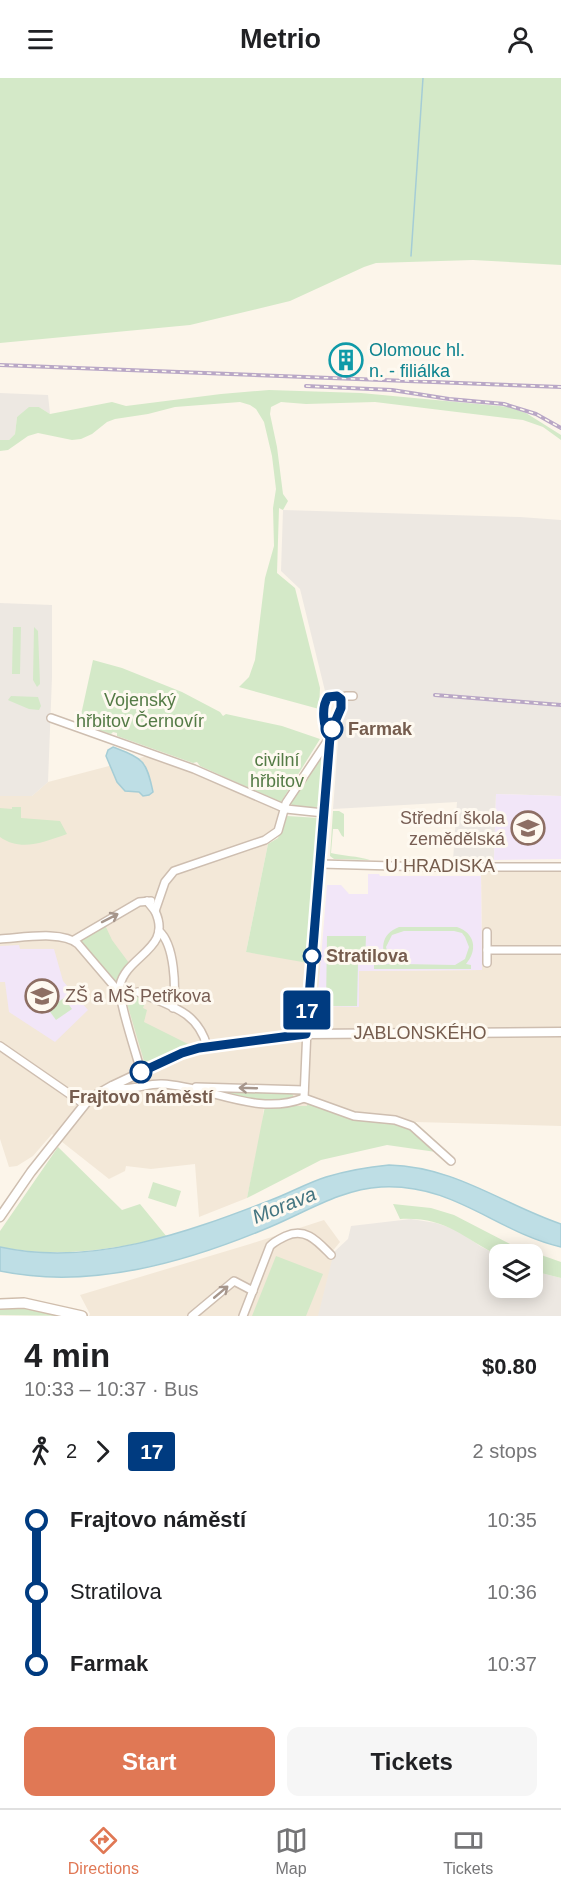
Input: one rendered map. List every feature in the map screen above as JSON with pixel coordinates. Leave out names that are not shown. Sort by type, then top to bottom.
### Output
[{"type":"main road","points":[[0,1304],[24,1303],[82,1316]]},
{"type":"street","points":[[330,737],[326,731],[325,702],[328,697],[337,696],[341,699]]},
{"type":"street","points":[[341,699],[353,696]]},
{"type":"street","points":[[304,1098],[306,1034],[330,737],[341,708],[341,699]]},
{"type":"street","points":[[51,718],[194,769],[286,809],[324,813]]},
{"type":"street","points":[[155,911],[165,882],[174,872],[272,837],[278,831],[286,803],[330,737]]},
{"type":"street","name":"U HRADISKA","points":[[320,864],[561,867]]},
{"type":"street","points":[[119,992],[122,980],[153,944],[159,931],[155,911],[147,901]]},
{"type":"street","points":[[74,940],[139,902],[158,902]]},
{"type":"street","points":[[159,931],[168,943],[172,958],[173,1008]]},
{"type":"street","points":[[487,932],[488,963]]},
{"type":"street","points":[[0,939],[60,936],[74,940],[119,992],[141,1072]]},
{"type":"street","points":[[487,950],[561,950]]},
{"type":"street","points":[[138,992],[193,1019],[207,1046]]},
{"type":"street","name":"JABLONSKÉHO","points":[[0,1217],[31,1172],[84,1104],[95,1095],[116,1087],[141,1072],[182,1053],[207,1046],[306,1034],[561,1032]]},
{"type":"street","points":[[0,1046],[84,1104]]},
{"type":"street","points":[[116,1087],[158,1084],[191,1088],[241,1102],[288,1104],[304,1098],[354,1116],[395,1119],[412,1126],[452,1161]]},
{"type":"street","points":[[191,1088],[202,1086],[304,1090]]},
{"type":"street","points":[[243,1316],[270,1246],[279,1239],[293,1233],[306,1234],[316,1240],[331,1255]]},
{"type":"street","points":[[192,1316],[234,1281],[253,1291]]},
{"type":"shaded area","points":[[0,393],[48,395],[50,414],[39,407],[17,417],[15,434],[9,440],[0,440]]},
{"type":"shaded area","points":[[283,510],[561,520],[561,796],[496,794],[494,860],[453,860],[457,802],[333,809],[339,728],[347,706],[343,694],[325,691],[300,589],[281,571]]},
{"type":"shaded area","points":[[0,603],[52,605],[48,782],[32,796],[0,796]]},
{"type":"shaded area","points":[[151,755],[286,809],[282,831],[268,844],[246,952],[321,962],[317,1006],[359,971],[482,970],[481,867],[561,864],[561,1126],[415,1122],[355,1117],[307,1106],[264,1107],[247,1198],[199,1217],[195,1164],[151,1169],[126,1166],[125,1171],[109,1179],[52,1134],[33,1156],[17,1166],[9,1167],[0,1139],[0,796],[32,796],[48,782]]},
{"type":"shaded area","name":"Střední škola zemědělská","points":[[496,794],[561,796],[561,859],[494,860]]},
{"type":"shaded area","points":[[368,874],[481,876],[482,970],[359,971],[359,1007],[317,1006],[327,885],[341,885],[349,894],[368,894]]},
{"type":"shaded area","name":"ZŠ a MŠ Petřkova","points":[[19,945],[20,949],[54,949],[63,981],[88,1010],[55,1042],[9,1012],[5,982],[0,982],[0,946]]},
{"type":"shaded area","points":[[411,1219],[436,1223],[457,1230],[489,1251],[489,1298],[543,1298],[543,1274],[561,1278],[561,1316],[318,1316],[334,1252],[348,1239],[351,1226]]},
{"type":"shaded area","points":[[324,1220],[340,1242],[331,1253],[375,1316],[89,1316],[80,1295],[250,1244]]},
{"type":"green space","points":[[0,78],[561,78],[561,265],[473,260],[376,263],[290,301],[190,325],[0,343]]},
{"type":"green space","points":[[269,390],[361,393],[510,407],[526,413],[561,435],[561,440],[543,427],[523,420],[375,402],[306,404],[281,402],[271,407],[270,414],[283,494],[288,501],[283,510],[279,508],[277,573],[295,588],[320,688],[319,709],[239,687],[249,677],[255,660],[265,578],[274,546],[273,508],[276,489],[272,456],[264,422],[256,409],[240,402],[175,407],[115,419],[81,439],[72,440],[38,433],[28,436],[8,450],[0,451],[0,440],[9,440],[15,434],[17,417],[29,407],[39,407],[50,414],[112,402],[126,406]]},
{"type":"green space","points":[[13,627],[21,627],[20,674],[12,674]]},
{"type":"green space","points":[[34,627],[38,631],[40,684],[37,687],[33,680]]},
{"type":"green space","name":"Vojenský hřbitov Černovír","points":[[93,660],[122,668],[182,692],[220,712],[223,716],[226,714],[282,726],[320,739],[281,802],[200,766],[197,762],[193,763],[117,736],[117,733],[111,734],[79,724]]},
{"type":"green space","points":[[11,696],[38,697],[41,706],[39,710],[29,709],[8,700]]},
{"type":"green space","points":[[324,748],[319,806],[312,809],[294,807],[290,803]]},
{"type":"green space","points":[[12,807],[21,807],[21,818],[60,821],[67,834],[33,844],[8,842],[0,837],[0,808],[12,809]]},
{"type":"green space","points":[[333,811],[344,814],[344,837],[338,829],[333,829],[331,853],[370,860],[334,859],[330,856]]},
{"type":"green space","points":[[287,816],[319,818],[308,963],[246,952],[268,844],[278,838]]},
{"type":"green space","points":[[105,925],[112,940],[129,963],[115,984],[79,940]]},
{"type":"green space","points":[[399,927],[457,927],[463,930],[468,933],[473,942],[472,953],[466,964],[471,965],[471,969],[374,969],[374,965],[390,964],[383,948],[385,938]],"holes":[[[404,931],[462,933],[469,947],[465,959],[455,965],[402,964],[389,957],[386,947],[392,935]]]},
{"type":"green space","points":[[327,936],[366,936],[365,963],[358,964],[357,1006],[326,1006]]},
{"type":"green space","points":[[124,987],[147,998],[143,1008],[147,1010],[144,1022],[190,1045],[151,1062],[144,1061]]},
{"type":"green space","points":[[64,998],[72,1009],[56,1020],[48,1009]]},
{"type":"green space","points":[[207,1089],[291,1092],[294,1097],[286,1102],[241,1100]]},
{"type":"green space","points":[[308,1101],[355,1117],[415,1122],[450,1154],[387,1145],[321,1160],[247,1198],[265,1106],[307,1106]]},
{"type":"green space","points":[[58,1147],[122,1210],[140,1204],[167,1237],[125,1246],[84,1251],[42,1252],[0,1247],[0,1231]]},
{"type":"green space","points":[[153,1182],[181,1191],[176,1207],[148,1198]]},
{"type":"green space","points":[[393,1204],[431,1208],[454,1215],[510,1244],[489,1244],[489,1250],[442,1225],[416,1219],[400,1219]]},
{"type":"green space","points":[[276,1256],[323,1274],[306,1316],[252,1316]]},
{"type":"green space","points":[[543,1256],[561,1262],[561,1278],[543,1274]]},
{"type":"green space","points":[[18,1306],[72,1316],[0,1315],[0,1308]]},
{"type":"water","points":[[113,747],[131,754],[142,762],[148,773],[153,792],[143,796],[139,792],[125,791],[117,782],[106,756],[108,750]]},
{"type":"water","name":"Morava","points":[[389,1165],[413,1167],[457,1179],[561,1224],[561,1247],[516,1231],[453,1200],[407,1188],[381,1187],[352,1192],[324,1202],[270,1227],[206,1251],[138,1269],[104,1275],[69,1277],[34,1276],[0,1271],[0,1247],[35,1252],[69,1253],[104,1250],[138,1243],[206,1224],[326,1177]]},
{"type":"waterway","points":[[411,256],[423,78]]},
{"type":"railway","points":[[0,365],[561,387]]},
{"type":"railway","points":[[306,386],[392,390],[449,399],[504,404],[536,414],[561,428]]},
{"type":"railway","points":[[435,695],[561,705]]},
{"type":"bus line","name":"17","points":[[141,1072],[182,1053],[199,1048],[306,1034],[330,737],[326,731],[324,712],[328,697],[337,696],[341,699],[341,708],[332,729]]},
{"type":"place","name":"Olomouc hl. n. - filiálka","points":[[346,360]]},
{"type":"place","name":"Farmak","points":[[332,729]]},
{"type":"place","name":"Střední škola zemědělská","points":[[528,828]]},
{"type":"place","name":"Stratilova","points":[[312,956]]},
{"type":"place","name":"ZŠ a MŠ Petřkova","points":[[42,996]]},
{"type":"place","name":"Frajtovo náměstí","points":[[141,1072]]},
{"type":"park label","name":"civilní hřbitov","points":[[277,770]]}]
